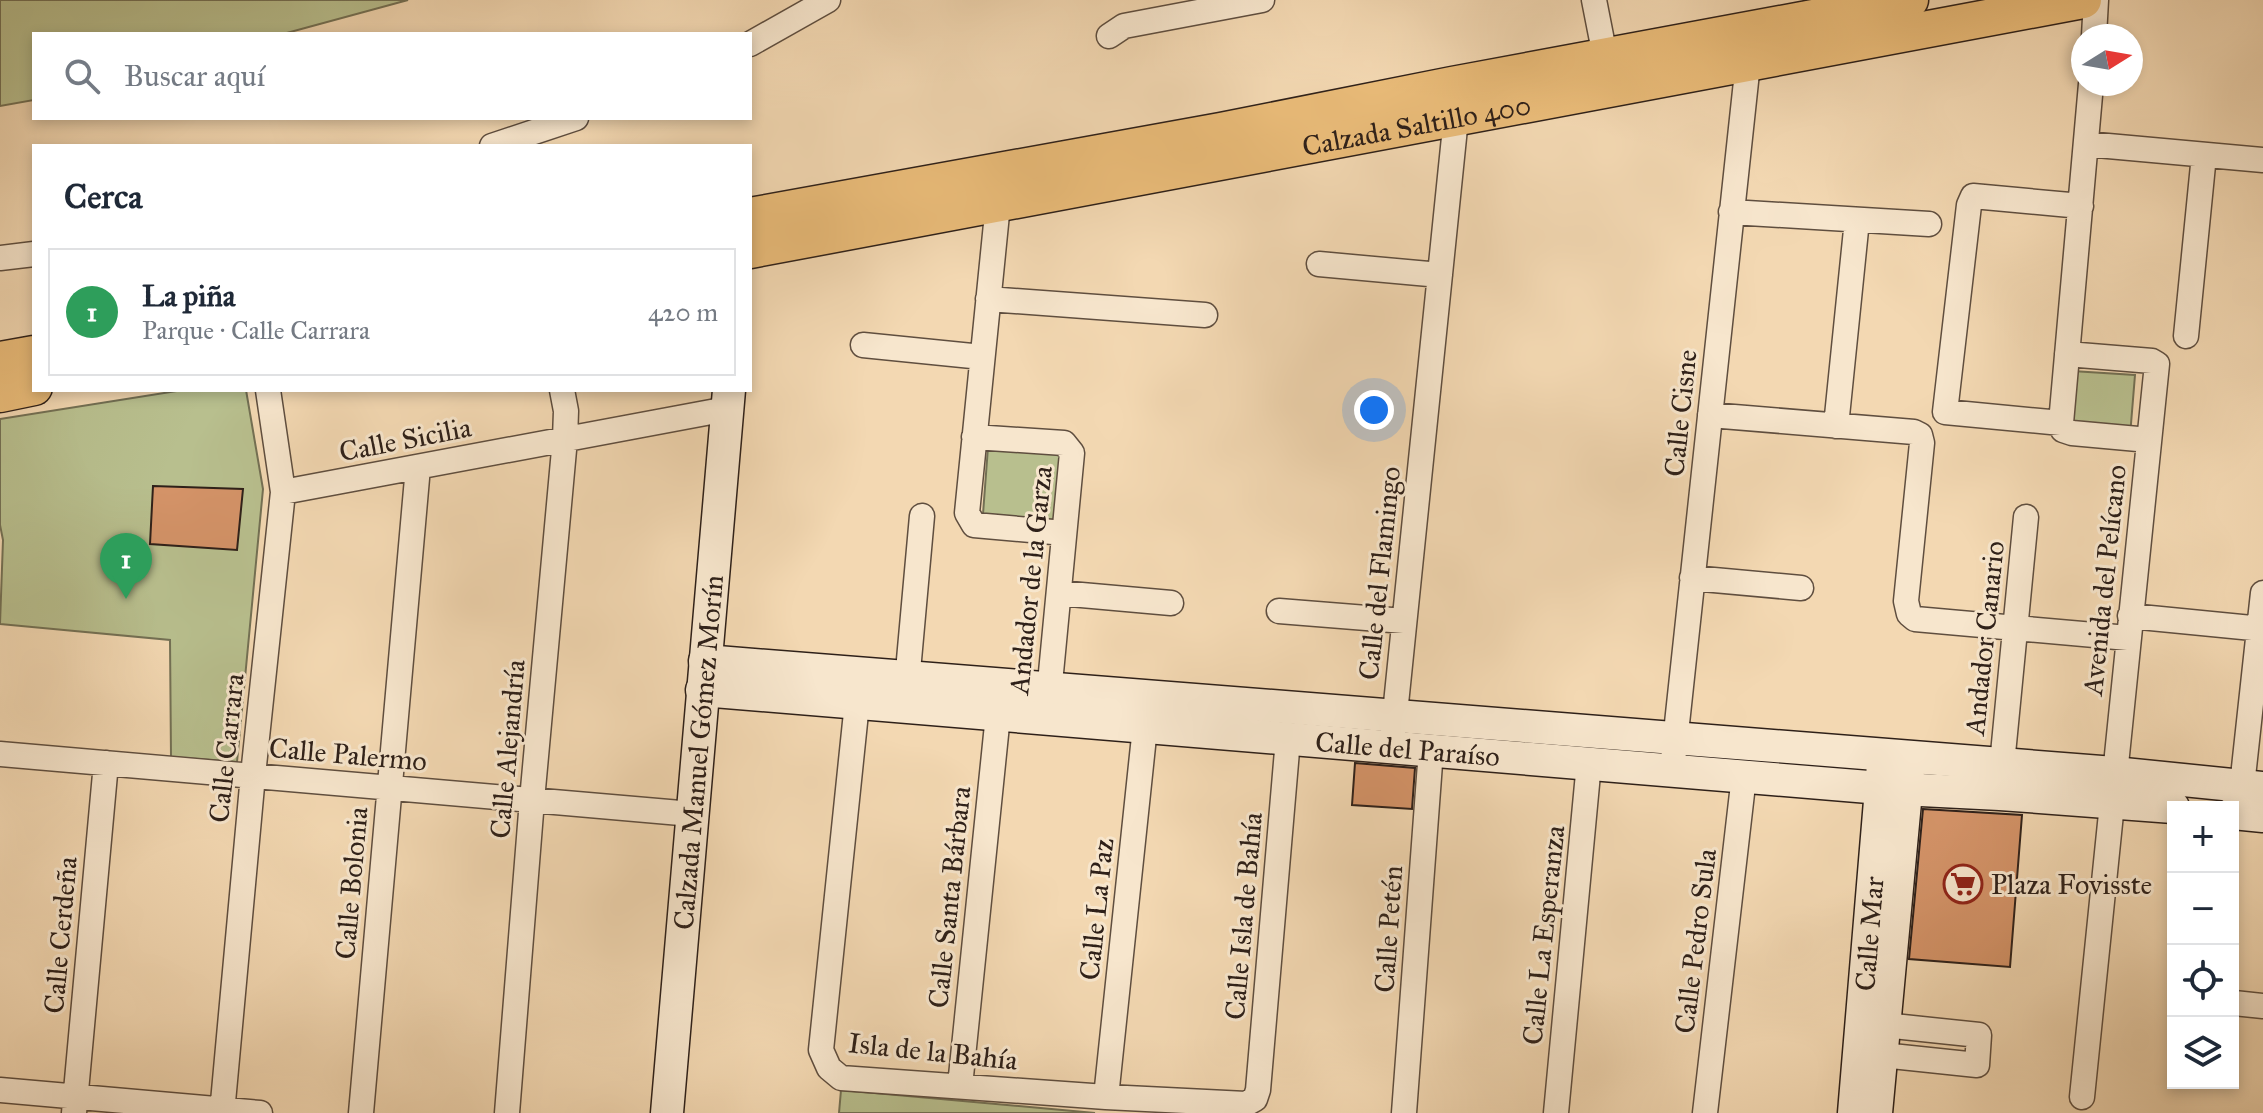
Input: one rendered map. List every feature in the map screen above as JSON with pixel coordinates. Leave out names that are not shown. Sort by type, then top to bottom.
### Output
[{"type":"main road","name":"Calzada Saltillo 400","points":[[752,216],[1221,131],[1910,0]]},
{"type":"main road","name":"Calzada Saltillo 400","points":[[752,250],[2083,0]]},
{"type":"main road","points":[[0,360],[32,354]]},
{"type":"main road","points":[[0,394],[32,387]]},
{"type":"street","points":[[752,43],[828,0]]},
{"type":"street","points":[[1109,36],[1124,26],[1262,0]]},
{"type":"street","points":[[1594,0],[1605,56]]},
{"type":"street","points":[[2095,24],[2096,0]]},
{"type":"street","name":"Calle Cisne","points":[[1672,770],[1748,63]]},
{"type":"street","points":[[2062,426],[2090,96]]},
{"type":"street","name":"Calle del Flamingo","points":[[1393,731],[1456,118]]},
{"type":"street","points":[[498,144],[570,120]]},
{"type":"street","points":[[2086,144],[2263,160]]},
{"type":"street","points":[[2186,336],[2204,155]]},
{"type":"street","points":[[2081,206],[1973,196],[1969,205],[1945,412],[2149,440]]},
{"type":"street","points":[[998,204],[967,513],[974,525],[1064,533]]},
{"type":"street","points":[[1731,212],[1929,224]]},
{"type":"street","points":[[1836,426],[1857,220]]},
{"type":"street","points":[[0,258],[32,254]]},
{"type":"street","points":[[1319,264],[1440,275]]},
{"type":"street","points":[[988,299],[1205,315]]},
{"type":"street","points":[[863,345],[982,357]]},
{"type":"street","name":"Avenida del Pelícano","points":[[2067,354],[2152,361],[2157,364],[2082,1097]]},
{"type":"street","name":"Calle Carrara","points":[[222,1111],[283,492],[268,392]]},
{"type":"street","name":"Calle Alejandría","points":[[507,1113],[565,439],[566,411],[562,392]]},
{"type":"street","name":"Calle Sicilia","points":[[283,492],[565,439],[728,400]]},
{"type":"street","name":"Calzada Manuel Gómez Morín","points":[[667,1113],[728,400]]},
{"type":"street","points":[[1710,415],[1914,432],[1920,435],[1922,443],[1906,601],[1909,614],[1915,619],[2016,628],[2261,629]]},
{"type":"street","name":"Andador de la Garza","points":[[974,437],[1064,443],[1072,453],[1048,704]]},
{"type":"street","name":"Calle Bolonia","points":[[361,1113],[418,467]]},
{"type":"street","points":[[906,692],[922,516]]},
{"type":"street","name":"Andador Canario","points":[[2002,764],[2026,517]]},
{"type":"street","points":[[1692,578],[1801,588]]},
{"type":"street","points":[[1059,593],[1171,603]]},
{"type":"street","points":[[2263,593],[2246,795],[2263,816]]},
{"type":"street","points":[[1279,611],[1404,621]]},
{"type":"street","name":"Calle del Paraíso","points":[[704,676],[1393,731],[1675,738],[2002,764],[2113,787]]},
{"type":"street","name":"Calle del Paraíso","points":[[704,676],[857,703],[906,692],[998,715],[1048,704],[1145,727],[1288,739],[1393,731],[1431,750],[1894,789],[2113,787]]},
{"type":"street","name":"Isla de la Bahía","points":[[857,703],[821,1050],[829,1068],[841,1078],[1106,1097],[1246,1104],[1255,1099]]},
{"type":"street","name":"Calle Santa Bárbara","points":[[960,1086],[998,715]]},
{"type":"street","name":"Calle La Paz","points":[[1106,1097],[1145,727]]},
{"type":"street","name":"Calle Isla de Bahía","points":[[1255,1099],[1288,739]]},
{"type":"street","name":"Calle Petén","points":[[1404,1113],[1431,750]]},
{"type":"street","name":"Calle Palermo","points":[[0,754],[692,814]]},
{"type":"street","name":"Calle Mar","points":[[1854,1113],[1897,756]]},
{"type":"street","name":"Calle Cerdeña","points":[[75,1105],[106,763]]},
{"type":"street","name":"Calle La Esperanza","points":[[1556,1113],[1589,763]]},
{"type":"street","name":"Calle Pedro Sula","points":[[1705,1113],[1744,776]]},
{"type":"street","points":[[2113,787],[2246,795]]},
{"type":"street","points":[[2113,787],[2167,805]]},
{"type":"street","name":"Calle Mar","points":[[1876,1113],[1883,1040],[1894,789]]},
{"type":"street","points":[[2239,1004],[2263,1006]]},
{"type":"street","points":[[0,1090],[75,1105],[260,1113]]},
{"type":"green space","points":[[0,0],[408,0],[290,32],[32,32],[32,100],[0,106]]},
{"type":"green space","points":[[2072,371],[2135,375],[2130,436],[2068,431]]},
{"type":"green space","points":[[170,392],[246,392],[263,489],[237,762],[171,757],[170,640],[0,624],[3,540],[0,525],[0,419]]},
{"type":"green space","points":[[988,447],[1073,454],[1068,521],[983,514]]},
{"type":"green space","points":[[841,1090],[1095,1113],[839,1113]]},
{"type":"building","points":[[153,486],[243,489],[237,550],[150,544]]},
{"type":"building","points":[[1355,763],[1415,768],[1412,809],[1352,805]]},
{"type":"building","name":"Plaza Fovisste","points":[[1923,809],[2022,815],[2010,967],[1909,959]]},
{"type":"place","name":"La piña","points":[[126,599]]},
{"type":"place","name":"Plaza Fovisste","points":[[1963,884]]}]
